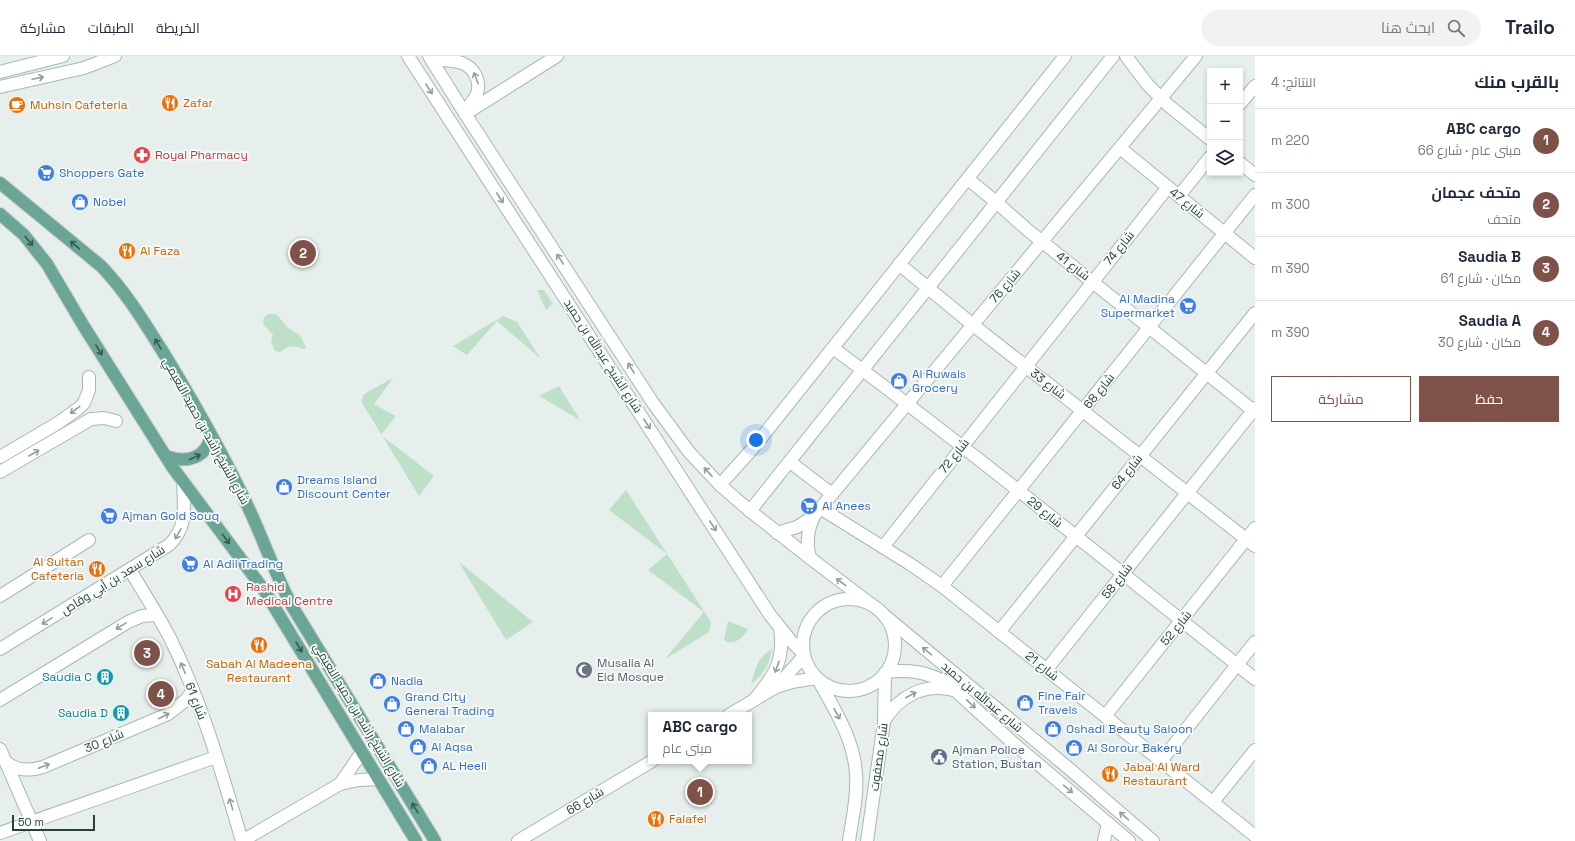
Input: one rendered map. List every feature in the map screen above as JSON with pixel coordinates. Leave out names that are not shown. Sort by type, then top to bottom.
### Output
[{"type":"main road","name":"شارع الشيخ راشد بن حميد النعيمي","points":[[0,183],[101,266],[122,289],[147,326],[211,435],[250,510],[285,593],[435,841]]},
{"type":"main road","name":"شارع الشيخ راشد بن حميد النعيمي","points":[[0,214],[24,235],[47,264],[83,325],[183,482],[264,590],[416,841]]},
{"type":"main road","points":[[166,456],[174,460],[183,460],[196,457],[206,449],[211,435]]},
{"type":"street","points":[[0,72],[63,56]]},
{"type":"street","points":[[0,87],[84,68],[115,56]]},
{"type":"street","name":"شارع الشيخ عبدالله بن حميد","points":[[408,56],[770,615],[804,654]]},
{"type":"street","points":[[464,113],[558,56]]},
{"type":"street","points":[[720,485],[750,452],[1066,56]]},
{"type":"street","points":[[750,511],[1113,56]]},
{"type":"street","points":[[1126,56],[1148,85],[1161,98],[1207,137]]},
{"type":"street","name":"شارع 76","points":[[810,558],[807,541],[810,524],[817,512],[1196,56]]},
{"type":"street","points":[[430,57],[462,63],[474,72],[478,82],[477,92],[464,113]]},
{"type":"street","name":"شارع الشيخ عبدالله بن حميد","points":[[430,57],[464,113],[665,420],[689,452],[720,485],[750,511],[872,605]]},
{"type":"street","points":[[1243,100],[1255,86]]},
{"type":"street","points":[[462,139],[468,132],[476,131]]},
{"type":"street","name":"شارع 47","points":[[1120,148],[1255,258]]},
{"type":"street","points":[[1179,196],[1207,161]]},
{"type":"street","points":[[1243,165],[1255,175]]},
{"type":"street","name":"شارع 41","points":[[968,179],[1042,242],[1254,410]]},
{"type":"street","name":"شارع 74","points":[[1026,366],[1168,187]]},
{"type":"street","name":"شارع 68","points":[[942,586],[1255,195]]},
{"type":"street","name":"شارع 33","points":[[900,264],[973,324],[1251,543]]},
{"type":"street","name":"شارع 64","points":[[1000,632],[1255,313]]},
{"type":"street","points":[[598,348],[606,348],[612,343],[613,339]]},
{"type":"street","name":"شارع 29","points":[[833,348],[962,446],[1255,679]]},
{"type":"street","name":"شارع 72","points":[[883,547],[1026,366]]},
{"type":"street","points":[[0,457],[58,423],[84,403],[90,390],[89,377]]},
{"type":"street","name":"شارع 58","points":[[1047,670],[1187,492],[1254,410]]},
{"type":"street","points":[[0,472],[91,419],[104,418],[116,421]]},
{"type":"street","points":[[58,423],[66,426],[65,435]]},
{"type":"street","points":[[790,462],[832,494]]},
{"type":"street","name":"شارع سعد بن أبي وقاص","points":[[0,649],[169,545],[180,533],[184,516],[183,482]]},
{"type":"street","name":"شارع 76","points":[[778,533],[797,527],[817,512]]},
{"type":"street","name":"شارع 21","points":[[817,512],[883,547],[942,586],[1213,802],[1250,836]]},
{"type":"street","name":"شارع 52","points":[[1105,716],[1182,621],[1251,543],[1255,528]]},
{"type":"street","points":[[0,596],[89,540]]},
{"type":"street","name":"شارع 61","points":[[130,570],[157,615],[193,690],[242,841]]},
{"type":"street","points":[[847,599],[860,600],[872,605],[884,615],[892,628],[895,643],[893,658],[885,672],[876,682],[865,688],[840,690],[817,679],[811,671],[804,654],[803,640],[806,627],[813,616],[822,607],[834,601],[847,599]]},
{"type":"street","points":[[0,700],[128,622],[142,616],[157,615]]},
{"type":"street","name":"شارع عبدالله بن حميد","points":[[884,615],[1066,766],[1153,841]]},
{"type":"street","points":[[754,700],[769,683],[779,662],[782,640],[780,628]]},
{"type":"street","points":[[1161,761],[1255,642]]},
{"type":"street","points":[[776,687],[804,654]]},
{"type":"street","name":"شارع عبدالله بن حميد","points":[[885,672],[911,670],[924,673],[936,677],[957,691],[1012,742],[1129,841]]},
{"type":"street","name":"شارع مصفوت","points":[[867,841],[884,722],[885,672]]},
{"type":"street","points":[[734,712],[776,687],[792,682],[817,679]]},
{"type":"street","name":"شارع مصفوت","points":[[817,679],[841,721],[851,747],[854,761],[856,774],[855,798],[849,841]]},
{"type":"street","points":[[884,722],[890,711],[899,702],[915,692],[933,688],[945,688],[957,691]]},
{"type":"street","name":"شارع 30","points":[[7,763],[20,770],[43,767],[168,714],[186,700],[193,690]]},
{"type":"street","points":[[0,749],[40,841]]},
{"type":"street","points":[[1213,802],[1255,750]]},
{"type":"street","points":[[340,784],[362,752]]},
{"type":"street","points":[[0,833],[216,757]]},
{"type":"street","name":"شارع 66","points":[[518,841],[648,763]]},
{"type":"street","points":[[242,841],[340,784],[359,780],[378,779]]},
{"type":"street","points":[[1104,841],[1108,823]]},
{"type":"green space","points":[[537,290],[544,290],[553,304],[546,310]]},
{"type":"green space","points":[[269,314],[275,314],[278,316],[288,328],[300,335],[306,348],[303,349],[292,346],[280,352],[275,351],[271,342],[273,335],[263,324],[264,317]]},
{"type":"green space","points":[[503,316],[517,322],[541,359],[497,321],[467,355],[453,346]]},
{"type":"green space","points":[[393,378],[374,404],[396,416],[381,434],[361,401],[364,394]]},
{"type":"green space","points":[[559,386],[580,420],[539,396]]},
{"type":"green space","points":[[382,436],[434,476],[419,496]]},
{"type":"green space","points":[[626,490],[711,622],[709,632],[665,659],[704,612],[648,570],[667,554],[609,510]]},
{"type":"green space","points":[[458,561],[533,622],[506,640]]},
{"type":"green space","points":[[728,621],[748,629],[741,638],[734,642],[727,642],[724,640]]},
{"type":"green space","points":[[772,649],[770,660],[765,669],[751,684],[760,660]]},
{"type":"place","name":"Zafar","points":[[170,103]]},
{"type":"place","name":"Muhsin Cafeteria","points":[[17,105]]},
{"type":"place","name":"Royal Pharmacy","points":[[142,155]]},
{"type":"place","name":"Shoppers Gate","points":[[46,173]]},
{"type":"place","name":"Nobel","points":[[80,202]]},
{"type":"place","name":"Al Faza","points":[[127,251]]},
{"type":"place","name":"متحف عجمان","points":[[303,253]]},
{"type":"place","name":"Al Madina Supermarket","points":[[1188,306]]},
{"type":"place","name":"Al Ruwais Grocery","points":[[899,381]]},
{"type":"place","name":"Dreams Island Discount Center","points":[[284,487]]},
{"type":"place","name":"Al Anees","points":[[809,506]]},
{"type":"place","name":"Ajman Gold Souq","points":[[109,516]]},
{"type":"place","name":"Al Adil Trading","points":[[190,564]]},
{"type":"place","name":"Al Sultan Cafeteria","points":[[97,569]]},
{"type":"place","name":"Rashid Medical Centre","points":[[233,594]]},
{"type":"place","name":"Sabah Al Madeena Restaurant","points":[[259,645]]},
{"type":"place","name":"Saudia B","points":[[147,653]]},
{"type":"place","name":"Musalla Al Eid Mosque","points":[[584,670]]},
{"type":"place","name":"Saudia C","points":[[105,677]]},
{"type":"place","name":"Nadia","points":[[378,681]]},
{"type":"place","name":"Saudia A","points":[[161,694]]},
{"type":"place","name":"Fine Fair Travels","points":[[1025,703]]},
{"type":"place","name":"Grand City General Trading","points":[[392,704]]},
{"type":"place","name":"Saudia D","points":[[121,713]]},
{"type":"place","name":"Malabar","points":[[406,729]]},
{"type":"place","name":"Oshadi Beauty Saloon","points":[[1053,729]]},
{"type":"place","name":"Al Aqsa","points":[[418,747]]},
{"type":"place","name":"Al Sorour Bakery","points":[[1074,748]]},
{"type":"place","name":"Ajman Police Station, Bustan","points":[[939,757]]},
{"type":"place","name":"AL Heeli","points":[[429,766]]},
{"type":"place","name":"Jabal Al Ward Restaurant","points":[[1110,774]]},
{"type":"place","name":"ABC cargo","points":[[700,792]]},
{"type":"place","name":"Falafel","points":[[656,819]]}]
